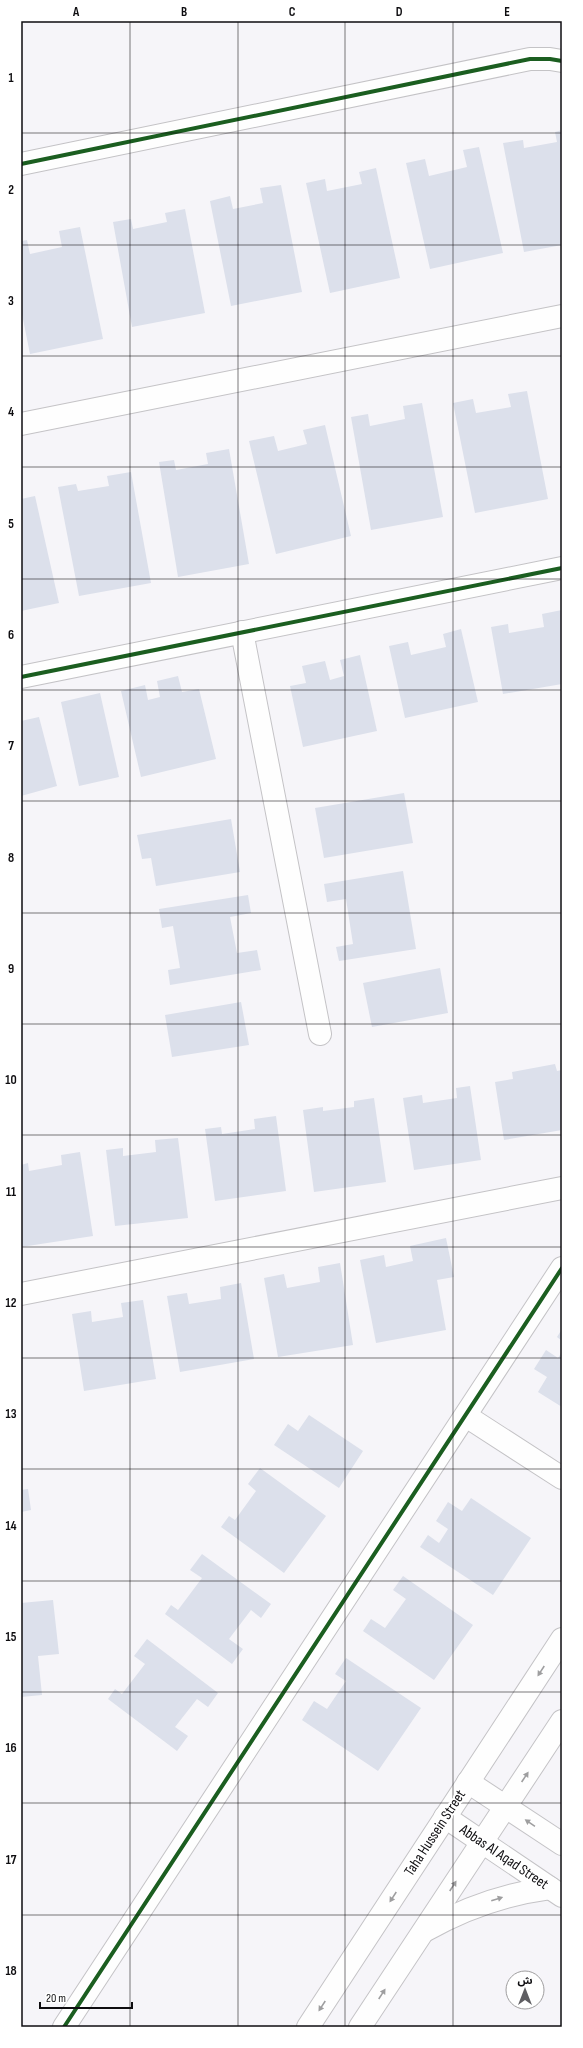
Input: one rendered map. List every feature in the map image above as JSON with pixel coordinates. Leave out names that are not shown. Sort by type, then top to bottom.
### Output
[{"type":"street","points":[[21,164],[530,59],[550,59],[562,61]]},
{"type":"street","points":[[21,424],[562,316]]},
{"type":"street","points":[[21,677],[562,568]]},
{"type":"street","points":[[242,632],[320,1034]]},
{"type":"street","points":[[21,1294],[562,1188]]},
{"type":"street","points":[[64,2027],[562,1268]]},
{"type":"street","points":[[466,1416],[562,1478]]},
{"type":"street","name":"Taha Hussein Street","points":[[308,2027],[562,1639]]},
{"type":"street","points":[[360,2027],[562,1721]]},
{"type":"street","points":[[468,1782],[562,1844]]},
{"type":"street","name":"Abbas Al Aqad Street","points":[[445,1817],[556,1892]]},
{"type":"street","points":[[423,1931],[446,1918],[496,1898],[556,1892]]},
{"type":"building","points":[[562,130],[562,245],[524,252],[503,143],[523,140],[524,148],[557,142],[555,132]]},
{"type":"building","points":[[479,147],[503,253],[430,269],[406,163],[425,159],[429,176],[467,167],[463,150]]},
{"type":"building","points":[[376,168],[400,278],[330,293],[306,183],[325,179],[327,191],[362,184],[359,172]]},
{"type":"building","points":[[281,185],[302,292],[231,306],[210,201],[230,196],[233,209],[263,203],[260,188]]},
{"type":"building","points":[[185,209],[205,313],[132,327],[113,222],[131,219],[133,229],[167,222],[165,213]]},
{"type":"building","points":[[80,227],[103,339],[30,354],[21,309],[21,241],[27,240],[30,254],[62,247],[59,231]]},
{"type":"building","points":[[527,391],[548,499],[475,513],[453,403],[473,399],[476,413],[511,407],[508,394]]},
{"type":"building","points":[[422,403],[443,517],[371,530],[351,417],[368,414],[370,426],[405,419],[403,406]]},
{"type":"building","points":[[325,425],[351,536],[276,554],[249,441],[274,436],[278,451],[307,444],[303,430]]},
{"type":"building","points":[[229,449],[249,564],[178,577],[159,462],[174,460],[176,470],[208,464],[206,453]]},
{"type":"building","points":[[131,472],[151,583],[79,596],[58,487],[76,484],[78,491],[109,486],[107,476]]},
{"type":"building","points":[[35,496],[59,603],[21,611],[21,499]]},
{"type":"building","points":[[562,610],[562,684],[503,694],[491,627],[508,624],[509,633],[544,627],[542,614]]},
{"type":"building","points":[[461,629],[478,702],[405,718],[389,646],[408,642],[411,655],[446,647],[443,634]]},
{"type":"building","points":[[360,655],[377,731],[303,747],[290,686],[306,683],[302,666],[325,661],[330,680],[344,676],[340,660]]},
{"type":"building","points":[[178,676],[182,692],[199,689],[216,759],[141,777],[121,691],[145,685],[148,700],[160,697],[157,681]]},
{"type":"building","points":[[100,693],[119,777],[79,786],[61,702]]},
{"type":"building","points":[[39,717],[57,786],[21,796],[21,721]]},
{"type":"building","points":[[404,793],[413,843],[324,858],[315,808]]},
{"type":"building","points":[[231,819],[240,872],[156,886],[151,858],[142,859],[137,835]]},
{"type":"building","points":[[403,871],[416,949],[339,961],[336,947],[353,944],[346,899],[327,902],[324,884]]},
{"type":"building","points":[[248,895],[251,913],[230,917],[237,953],[257,950],[261,970],[170,985],[168,970],[180,968],[173,926],[162,928],[159,909]]},
{"type":"building","points":[[440,968],[448,1013],[372,1027],[363,983]]},
{"type":"building","points":[[241,1002],[249,1045],[172,1057],[165,1015]]},
{"type":"building","points":[[555,1064],[557,1071],[562,1070],[562,1130],[504,1140],[495,1082],[513,1079],[512,1072]]},
{"type":"building","points":[[470,1086],[481,1160],[414,1170],[403,1098],[422,1095],[423,1103],[457,1098],[456,1088]]},
{"type":"building","points":[[374,1098],[386,1182],[314,1192],[303,1110],[323,1107],[323,1111],[354,1107],[354,1101]]},
{"type":"building","points":[[276,1116],[286,1191],[215,1201],[205,1129],[221,1127],[222,1134],[255,1129],[254,1119]]},
{"type":"building","points":[[178,1138],[188,1218],[115,1226],[106,1150],[123,1148],[123,1156],[156,1152],[155,1140]]},
{"type":"building","points":[[80,1152],[93,1236],[21,1247],[21,1165],[28,1163],[29,1171],[62,1165],[61,1155]]},
{"type":"building","points":[[446,1238],[454,1277],[437,1280],[446,1330],[376,1343],[360,1260],[384,1255],[386,1267],[413,1261],[410,1246]]},
{"type":"building","points":[[340,1263],[353,1345],[278,1357],[264,1278],[284,1274],[287,1288],[320,1282],[318,1267]]},
{"type":"building","points":[[241,1283],[254,1359],[180,1372],[167,1296],[187,1293],[189,1304],[221,1299],[220,1287]]},
{"type":"building","points":[[143,1300],[156,1379],[84,1391],[72,1314],[91,1311],[92,1322],[123,1317],[121,1303]]},
{"type":"building","points":[[562,1329],[562,1341],[557,1337]]},
{"type":"building","points":[[546,1350],[558,1358],[562,1352],[562,1407],[538,1392],[547,1377],[534,1369]]},
{"type":"building","points":[[309,1415],[363,1451],[339,1488],[274,1445],[288,1424],[298,1431]]},
{"type":"building","points":[[260,1468],[326,1516],[284,1573],[221,1527],[229,1516],[235,1520],[256,1491],[248,1484]]},
{"type":"building","points":[[28,1489],[31,1510],[21,1512],[21,1490]]},
{"type":"building","points":[[471,1498],[531,1538],[493,1595],[420,1547],[428,1535],[439,1543],[448,1529],[436,1521],[448,1502],[462,1511]]},
{"type":"building","points":[[202,1554],[271,1604],[261,1618],[251,1610],[229,1639],[243,1649],[232,1664],[165,1614],[171,1605],[178,1610],[202,1578],[190,1570]]},
{"type":"building","points":[[403,1576],[473,1625],[434,1680],[363,1631],[371,1619],[385,1628],[406,1599],[393,1590]]},
{"type":"building","points":[[53,1600],[59,1654],[38,1656],[42,1695],[21,1697],[21,1603]]},
{"type":"building","points":[[147,1639],[218,1693],[208,1707],[197,1699],[175,1727],[188,1736],[177,1751],[108,1699],[115,1689],[122,1694],[145,1664],[134,1656]]},
{"type":"building","points":[[346,1658],[421,1708],[378,1771],[302,1720],[314,1701],[327,1709],[346,1681],[335,1674]]},
{"type":"cycle path","points":[[21,164],[530,59],[550,59],[562,61]]},
{"type":"cycle path","points":[[21,677],[562,568]]},
{"type":"cycle path","points":[[64,2027],[562,1268]]}]
